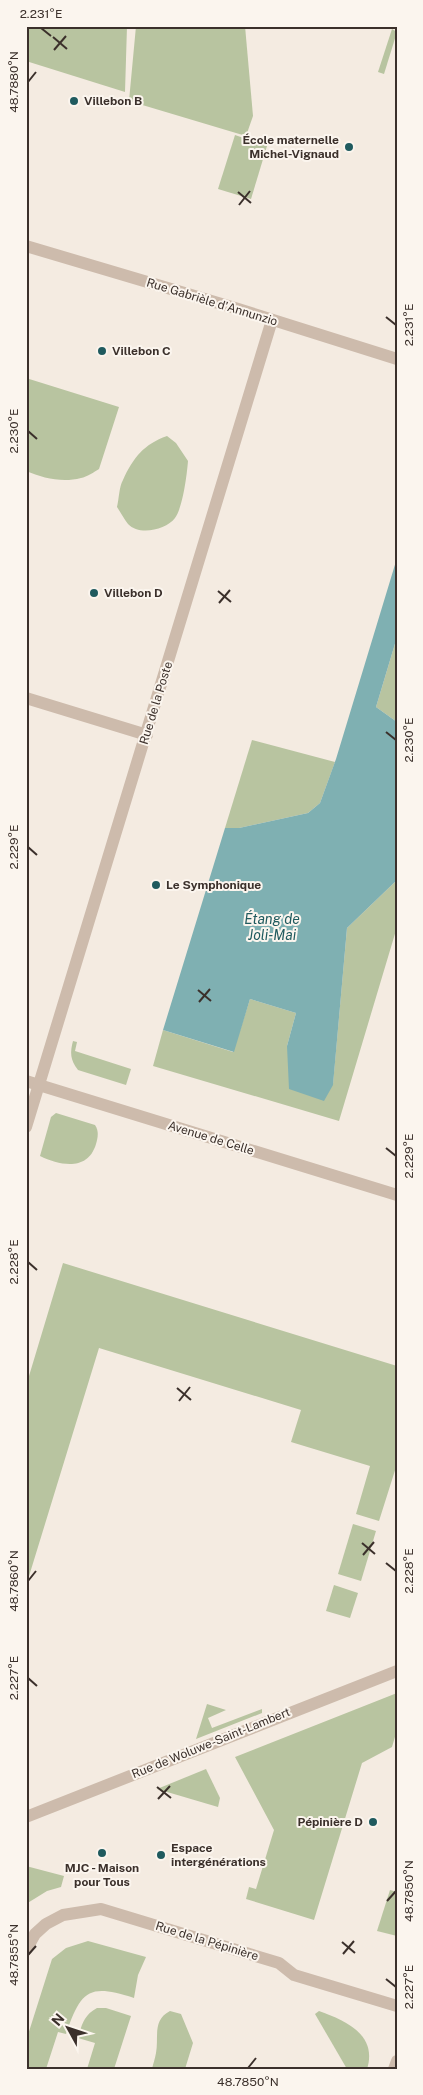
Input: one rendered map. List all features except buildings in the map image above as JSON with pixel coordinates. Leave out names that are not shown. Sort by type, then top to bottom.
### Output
[{"type":"street","name":"Rue Gabrièle d'Annunzio","points":[[26,246],[272,320],[397,360]]},
{"type":"street","name":"Rue de la Poste","points":[[32,1083],[147,735],[272,320]]},
{"type":"street","points":[[26,698],[147,735]]},
{"type":"street","points":[[26,1127],[32,1083]]},
{"type":"street","name":"Avenue de Celle","points":[[32,1083],[397,1195]]},
{"type":"street","name":"Rue de Woluwe-Saint-Lambert","points":[[26,1817],[397,1671]]},
{"type":"street","name":"Rue de la Pépinière","points":[[26,1950],[35,1934],[46,1924],[64,1915],[101,1909],[279,1964],[300,1978],[397,2006]]},
{"type":"street","points":[[394,2069],[397,2061]]},
{"type":"green space","points":[[26,26],[127,26],[125,92],[26,61]]},
{"type":"green space","points":[[136,26],[245,26],[253,116],[246,136],[129,101]]},
{"type":"green space","points":[[392,29],[397,32],[384,74],[378,72]]},
{"type":"green space","points":[[235,135],[267,146],[251,199],[218,189]]},
{"type":"green space","points":[[26,378],[119,407],[99,469],[83,477],[67,480],[46,478],[26,471]]},
{"type":"green space","points":[[167,436],[176,443],[188,461],[184,490],[178,513],[171,522],[159,528],[145,531],[133,528],[128,524],[117,507],[123,480],[140,453],[152,443]]},
{"type":"green space","points":[[397,637],[397,722],[376,707]]},
{"type":"green space","points":[[252,740],[335,762],[320,803],[308,813],[239,828],[225,828]]},
{"type":"green space","points":[[397,880],[397,927],[339,1121],[153,1066],[163,1030],[233,1052],[250,999],[296,1013],[287,1046],[333,1084],[347,928]]},
{"type":"green space","points":[[73,1041],[77,1042],[75,1051],[131,1069],[126,1085],[78,1070],[71,1056]]},
{"type":"green space","points":[[56,1113],[95,1125],[98,1132],[97,1141],[87,1159],[73,1164],[65,1164],[40,1156],[51,1117]]},
{"type":"green space","points":[[63,1263],[397,1366],[397,1464],[379,1521],[356,1514],[370,1466],[291,1442],[301,1410],[99,1348],[26,1586],[26,1386]]},
{"type":"green space","points":[[353,1524],[376,1531],[361,1581],[338,1574]]},
{"type":"green space","points":[[334,1585],[358,1593],[350,1618],[326,1611]]},
{"type":"green space","points":[[397,1693],[397,1730],[392,1747],[362,1763],[314,1920],[246,1899],[249,1887],[256,1889],[274,1830],[235,1757]]},
{"type":"green space","points":[[207,1704],[226,1710],[208,1718],[212,1728],[262,1709],[262,1713],[196,1739]]},
{"type":"green space","points":[[206,1769],[220,1798],[218,1807],[157,1789]]},
{"type":"green space","points":[[26,1866],[64,1876],[61,1887],[47,1891],[26,1904]]},
{"type":"green space","points":[[390,1890],[397,1892],[397,1936],[377,1931]]},
{"type":"green space","points":[[88,1941],[146,1957],[138,1975],[134,1998],[106,1991],[96,1991],[88,1994],[76,2008],[66,2034],[58,2032],[46,2069],[26,2069],[26,2041],[52,1959],[66,1948]]},
{"type":"green space","points":[[97,2008],[106,2008],[131,2016],[114,2069],[87,2069],[95,2043],[78,2038],[86,2017]]},
{"type":"green space","points":[[170,2011],[181,2014],[193,2043],[185,2069],[152,2069],[157,2047],[158,2024],[164,2015]]},
{"type":"green space","points":[[319,2011],[348,2024],[363,2038],[368,2046],[367,2069],[347,2069],[315,2014]]},
{"type":"water","name":"Étang de Joli-Mai","points":[[397,558],[397,637],[376,707],[397,722],[397,880],[347,928],[333,1085],[324,1101],[289,1089],[287,1046],[296,1013],[250,999],[234,1052],[163,1030],[225,828],[239,828],[308,813],[320,803],[336,759]]},
{"type":"place","name":"Villebon B","points":[[74,101]]},
{"type":"place","name":"École maternelle Michel-Vignaud","points":[[349,147]]},
{"type":"place","name":"Villebon C","points":[[102,351]]},
{"type":"place","name":"Villebon D","points":[[94,593]]},
{"type":"place","name":"Le Symphonique","points":[[156,885]]},
{"type":"place","name":"Pépinière D","points":[[373,1822]]},
{"type":"place","name":"MJC - Maison pour Tous","points":[[102,1853]]},
{"type":"place","name":"Espace intergénérations","points":[[161,1855]]}]
